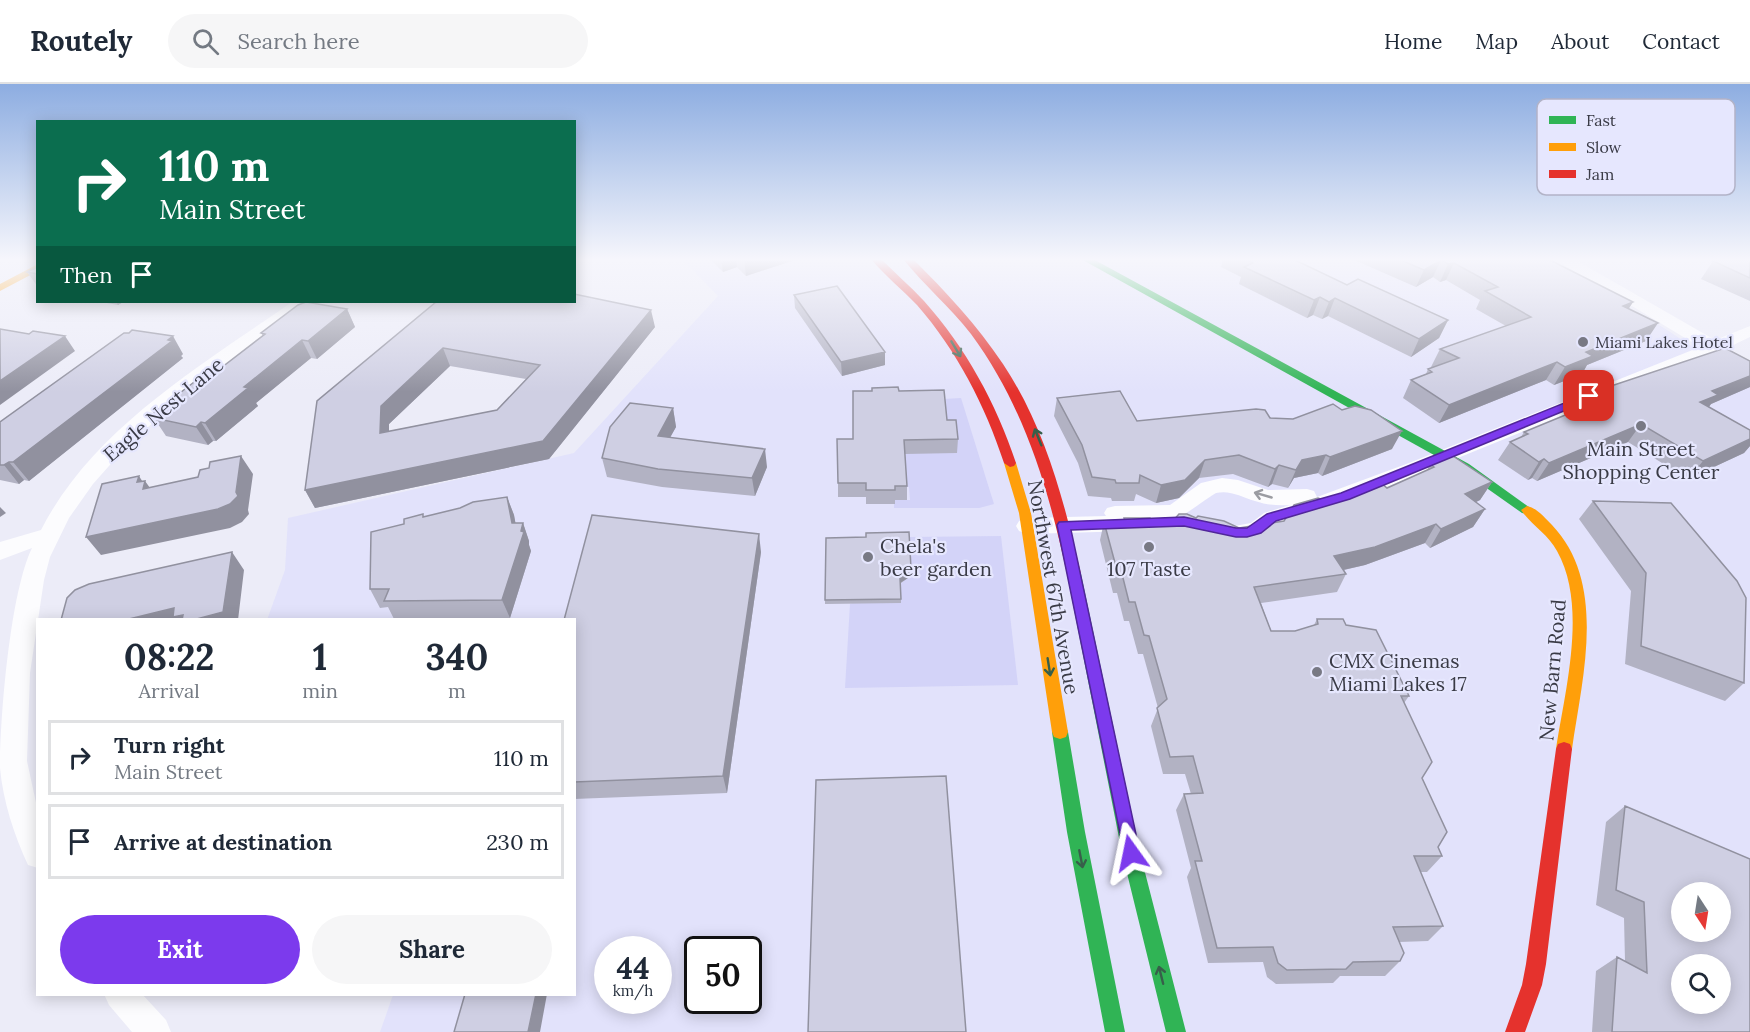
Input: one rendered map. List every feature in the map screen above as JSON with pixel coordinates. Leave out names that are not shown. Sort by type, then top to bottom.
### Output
[{"type":"main road","name":"Northwest 67th Avenue","points":[[920,303],[950,340],[996,423],[1008,455],[1026,519],[1076,832],[1115,1032]]},
{"type":"main road","name":"Northwest 67th Avenue","points":[[954,303],[1006,372],[1048,460],[1063,519],[1131,853],[1176,1032]]},
{"type":"main road","name":"New Barn Road","points":[[1165,303],[1436,452],[1532,512],[1558,540],[1575,572],[1580,601],[1579,634],[1536,964],[1532,985],[1515,1032]]},
{"type":"street","name":"Eagle Nest Lane","points":[[36,849],[17,788],[13,765],[9,668],[39,558],[50,535],[68,501],[119,442],[177,393],[300,303]]},
{"type":"street","points":[[1639,303],[1750,368]]},
{"type":"street","points":[[1063,519],[1173,511],[1190,504],[1202,490],[1222,484],[1276,499],[1321,493],[1569,404],[1696,355],[1750,331]]},
{"type":"street","points":[[1216,528],[1236,532],[1257,530],[1272,518],[1345,496],[1436,452]]},
{"type":"street","points":[[1026,519],[1192,523]]},
{"type":"street","points":[[0,552],[6,548],[50,535]]},
{"type":"street","points":[[122,996],[154,1032]]},
{"type":"shaded area","points":[[711,303],[1622,303],[1750,384],[1750,1032],[380,1032],[393,996],[576,996],[576,618],[268,618],[285,570],[288,518],[574,453]]},
{"type":"shaded area","points":[[961,398],[994,504],[979,508],[894,508],[894,500],[910,500],[909,487],[906,487],[903,452],[946,434],[943,399]]},
{"type":"shaded area","points":[[1001,536],[1018,685],[845,688],[850,604],[908,578],[911,572],[909,537]]},
{"type":"building","points":[[313,303],[347,309],[308,341],[302,340],[244,387],[248,388],[205,423],[201,422],[196,427],[154,418],[160,414],[154,413],[198,379],[204,381],[265,334],[261,333],[298,305]]},
{"type":"building","points":[[435,303],[618,303],[651,310],[543,441],[305,490],[317,401]],"holes":[[[443,348],[540,365],[497,410],[380,433],[381,406]]]},
{"type":"building","points":[[800,303],[850,303],[885,352],[841,362]]},
{"type":"building","points":[[1346,303],[1411,303],[1448,320],[1419,339]]},
{"type":"building","points":[[1507,303],[1630,303],[1623,306],[1658,323],[1586,352],[1593,356],[1565,367],[1557,362],[1449,405],[1411,380],[1432,372],[1428,369],[1459,358],[1440,349],[1531,317]]},
{"type":"building","points":[[0,329],[29,334],[33,331],[65,336],[0,381]]},
{"type":"building","points":[[132,330],[173,336],[168,340],[172,341],[13,462],[0,465],[0,422],[124,333]]},
{"type":"building","name":"Main Street Shopping Center","points":[[1725,348],[1750,361],[1750,376],[1712,391],[1718,395],[1700,402],[1750,430],[1750,439],[1703,461],[1641,424],[1549,463],[1544,459],[1539,462],[1510,442],[1528,434],[1524,432],[1609,397],[1599,390]]},
{"type":"building","points":[[898,387],[899,391],[944,390],[947,420],[956,420],[958,439],[904,440],[907,486],[895,486],[895,490],[866,490],[866,483],[838,483],[837,439],[853,439],[853,391]]},
{"type":"building","points":[[1120,391],[1137,421],[1256,409],[1265,410],[1270,418],[1293,419],[1333,404],[1342,410],[1355,406],[1371,410],[1402,431],[1330,457],[1326,455],[1302,460],[1296,470],[1279,465],[1275,469],[1239,455],[1205,460],[1185,480],[1161,485],[1140,475],[1139,483],[1116,483],[1115,480],[1092,477],[1082,445],[1057,398]]},
{"type":"building","points":[[630,403],[673,408],[658,436],[765,449],[752,478],[658,469],[602,458],[610,427]]},
{"type":"building","points":[[241,456],[236,492],[238,496],[230,504],[218,509],[86,537],[102,484],[139,476],[137,482],[145,481],[143,489],[198,477],[200,470],[209,468],[210,462]]},
{"type":"building","points":[[1453,456],[1492,482],[1465,494],[1485,509],[1441,529],[1436,524],[1375,547],[1334,556],[1346,574],[1254,587],[1271,631],[1295,631],[1318,624],[1317,619],[1343,619],[1346,625],[1376,630],[1409,696],[1401,696],[1432,762],[1422,778],[1447,832],[1438,847],[1442,856],[1414,856],[1443,926],[1393,927],[1404,953],[1400,961],[1353,962],[1346,969],[1287,970],[1278,963],[1273,947],[1217,948],[1195,861],[1202,861],[1184,794],[1203,793],[1193,756],[1170,757],[1157,708],[1167,699],[1149,636],[1144,635],[1135,602],[1129,602],[1122,574],[1118,574],[1104,522],[1125,522],[1124,518],[1150,518],[1152,522],[1172,522],[1179,514],[1224,521],[1239,528],[1284,521],[1294,505],[1318,498],[1331,503],[1379,481],[1387,488],[1434,467],[1430,464]]},
{"type":"building","points":[[507,497],[512,523],[523,523],[521,531],[524,532],[502,600],[384,601],[389,589],[370,589],[371,532],[404,524],[404,519],[423,514],[423,517],[460,508],[473,502]]},
{"type":"building","points":[[1593,501],[1671,503],[1737,581],[1746,598],[1744,683],[1641,646],[1646,573]]},
{"type":"building","points":[[592,515],[759,534],[723,776],[576,782],[576,618],[565,618]]},
{"type":"building","name":"Chela's beer garden","points":[[909,532],[911,568],[900,578],[901,599],[825,600],[826,538],[866,537],[866,533]]},
{"type":"building","points":[[232,552],[223,612],[200,618],[182,618],[183,615],[173,617],[174,608],[133,618],[62,618],[67,598],[75,590],[89,584]]},
{"type":"building","points":[[946,776],[966,1032],[808,1032],[816,780]]},
{"type":"building","points":[[1625,806],[1750,859],[1750,1032],[1612,1032],[1617,957],[1647,973],[1644,902],[1616,890]]},
{"type":"building","points":[[464,996],[536,996],[528,1032],[454,1032]]},
{"type":"traffic: fast","points":[[1166,303],[1465,467],[1527,510]]},
{"type":"traffic: fast","points":[[1074,574],[1131,853],[1176,1032]]},
{"type":"traffic: fast","points":[[1060,732],[1076,832],[1115,1032]]},
{"type":"traffic: slow","points":[[1010,463],[1025,513],[1060,732]]},
{"type":"traffic: slow","points":[[1527,510],[1564,550],[1573,571],[1578,595],[1578,648],[1564,749]]},
{"type":"traffic: jam","points":[[920,303],[965,363],[987,403],[1010,463]]},
{"type":"traffic: jam","points":[[950,303],[998,365],[1019,401],[1051,480],[1074,574]]},
{"type":"traffic: jam","points":[[1515,1032],[1532,985],[1536,964],[1564,749]]},
{"type":"place","name":"Miami Lakes Hotel","points":[[1583,342]]},
{"type":"place","name":"Main Street Shopping Center","points":[[1641,426]]},
{"type":"place","name":"107 Taste","points":[[1149,547]]},
{"type":"place","name":"Chela's beer garden","points":[[868,557]]},
{"type":"place","name":"CMX Cinemas Miami Lakes 17","points":[[1317,672]]},
{"type":"route","points":[[1131,853],[1063,525],[1184,522],[1236,532],[1257,530],[1272,518],[1286,512],[1345,496],[1589,396]]}]
